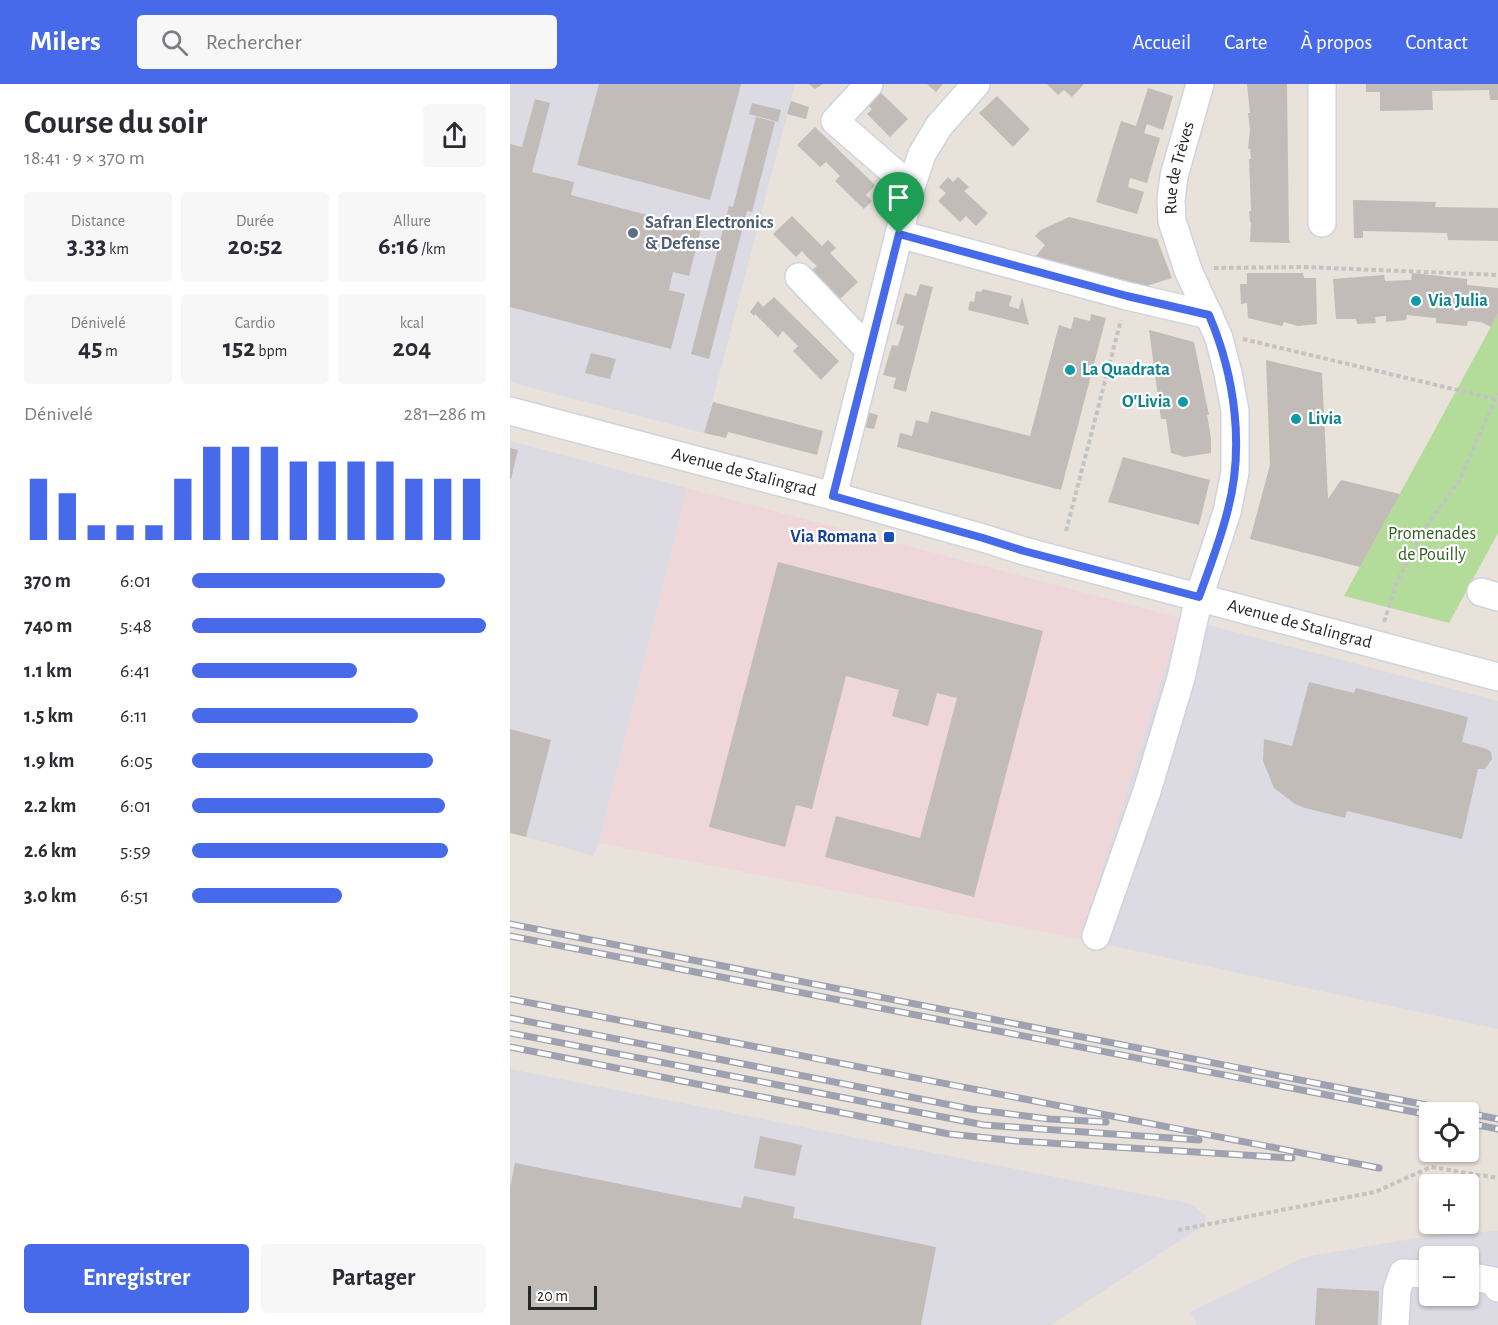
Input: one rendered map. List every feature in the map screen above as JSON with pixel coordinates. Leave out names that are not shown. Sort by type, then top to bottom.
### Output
[{"type":"street","points":[[869,84],[835,121],[911,187]]},
{"type":"street","points":[[833,496],[911,187],[922,154],[939,126],[976,84]]},
{"type":"street","name":"Rue de Trèves","points":[[1096,936],[1147,791],[1181,678],[1199,597],[1227,513],[1235,472],[1235,411],[1228,373],[1214,326],[1188,270],[1172,221],[1171,200],[1174,176],[1200,84]]},
{"type":"street","points":[[1322,84],[1322,224]]},
{"type":"street","points":[[899,234],[1127,296],[1214,326]]},
{"type":"street","points":[[798,277],[869,350]]},
{"type":"street","name":"Avenue de Stalingrad","points":[[510,411],[833,496],[1024,551],[1498,677]]},
{"type":"street","points":[[1395,1325],[1397,1290],[1403,1273],[1419,1274]]},
{"type":"street","points":[[1479,1278],[1494,1281],[1498,1288]]},
{"type":"path","points":[[1188,270],[1304,267],[1498,275]]},
{"type":"path","points":[[1066,531],[1127,296]]},
{"type":"path","points":[[1214,326],[1245,339],[1495,399]]},
{"type":"path","points":[[1376,645],[1398,579],[1429,522],[1458,483],[1498,393]]},
{"type":"path","points":[[1178,1230],[1375,1192],[1431,1167],[1498,1178]]},
{"type":"shaded area","name":"Safran Electronics & Defense","points":[[510,84],[795,84],[704,433],[510,382]]},
{"type":"shaded area","points":[[510,441],[687,488],[599,843],[593,856],[510,832]]},
{"type":"shaded area","points":[[687,488],[1181,618],[1080,939],[599,843]]},
{"type":"shaded area","points":[[1181,618],[1498,701],[1498,1029],[1080,939]]},
{"type":"shaded area","points":[[510,1069],[1192,1204],[1206,1216],[1204,1225],[1051,1325],[510,1325]]},
{"type":"shaded area","points":[[1498,1231],[1498,1325],[1197,1325],[1190,1312],[1305,1257],[1435,1235]]},
{"type":"green space","name":"Promenades de Pouilly","points":[[1498,314],[1498,533],[1449,623],[1344,596]]},
{"type":"building","points":[[599,84],[741,84],[710,200],[577,165]]},
{"type":"building","points":[[809,84],[823,84],[815,89]]},
{"type":"building","points":[[927,84],[943,84],[936,92]]},
{"type":"building","points":[[1047,84],[1084,84],[1072,97],[1064,90],[1058,95]]},
{"type":"building","points":[[1247,84],[1287,84],[1289,240],[1291,243],[1250,242],[1249,159],[1251,159],[1250,149],[1248,149],[1250,130],[1248,113],[1250,113]]},
{"type":"building","points":[[1366,84],[1498,84],[1498,100],[1490,100],[1489,90],[1432,91],[1433,110],[1380,111],[1380,92],[1366,92]]},
{"type":"building","points":[[876,88],[908,119],[890,137],[867,114],[872,109],[863,101]]},
{"type":"building","points":[[1148,88],[1173,96],[1163,130],[1147,124],[1144,133],[1160,138],[1147,183],[1130,178],[1128,187],[1144,192],[1137,214],[1096,202],[1121,121],[1136,126]]},
{"type":"building","points":[[997,96],[1030,129],[1013,147],[979,113]]},
{"type":"building","points":[[535,99],[550,103],[532,172],[574,182],[571,195],[701,229],[689,276],[673,272],[669,290],[685,294],[671,349],[510,307],[510,144],[522,147]]},
{"type":"building","points":[[791,101],[809,107],[806,119],[787,114]]},
{"type":"building","points":[[752,103],[781,110],[778,122],[749,114]]},
{"type":"building","points":[[756,117],[775,122],[752,212],[747,211],[709,359],[691,354],[729,206],[733,207]]},
{"type":"building","points":[[815,127],[875,185],[866,195],[872,201],[864,209],[835,181],[840,176],[826,162],[820,167],[797,145]]},
{"type":"building","points":[[948,177],[953,182],[958,177],[969,187],[964,191],[988,213],[976,226],[966,216],[960,222],[938,201],[946,193],[939,187]]},
{"type":"building","name":"Via Julia","points":[[1353,200],[1436,202],[1435,207],[1498,208],[1498,241],[1448,240],[1447,233],[1363,231],[1363,238],[1354,238]]},
{"type":"building","points":[[792,216],[822,246],[828,240],[836,248],[830,253],[858,282],[840,299],[811,271],[817,266],[802,251],[796,257],[773,234]]},
{"type":"building","points":[[1069,217],[1157,239],[1172,278],[1137,289],[1032,261],[1045,245],[1035,236],[1041,230]]},
{"type":"building","points":[[1247,273],[1303,273],[1304,278],[1316,278],[1317,324],[1298,326],[1284,322],[1282,326],[1248,318],[1247,303],[1241,304],[1240,284],[1247,284]]},
{"type":"building","name":"Via Julia","points":[[1412,273],[1467,279],[1467,285],[1498,288],[1498,314],[1491,327],[1481,322],[1468,321],[1467,326],[1436,323],[1436,318],[1407,315],[1406,320],[1386,322],[1386,316],[1375,317],[1376,323],[1357,324],[1356,319],[1336,319],[1333,279],[1384,275],[1385,281],[1411,280]]},
{"type":"building","points":[[920,284],[933,287],[906,392],[893,388],[896,378],[883,375],[892,345],[898,346],[904,326],[896,324],[905,293],[916,296]]},
{"type":"building","points":[[983,289],[1012,296],[1009,306],[1019,309],[1022,297],[1029,325],[968,310],[970,301],[974,302],[976,291],[981,292]]},
{"type":"building","points":[[774,297],[839,361],[821,380],[793,351],[798,346],[783,331],[778,337],[755,314],[754,316],[750,312],[758,301],[763,307]]},
{"type":"building","name":"La Quadrata","points":[[1091,314],[1106,318],[1061,490],[897,447],[900,433],[912,436],[916,420],[928,423],[931,411],[1030,436],[1059,325],[1071,329],[1074,317],[1090,321]]},
{"type":"building","name":"O'Livia","points":[[1149,330],[1194,342],[1209,415],[1207,415],[1211,453],[1185,457],[1171,453],[1166,419],[1161,419]]},
{"type":"building","points":[[591,353],[616,359],[610,379],[585,373]]},
{"type":"building","name":"Livia","points":[[1266,360],[1322,373],[1328,499],[1341,480],[1400,494],[1360,567],[1250,539],[1270,465]]},
{"type":"building","points":[[713,402],[823,431],[817,455],[728,432],[726,438],[704,433]]},
{"type":"building","points":[[867,412],[878,415],[874,429],[864,427]]},
{"type":"building","points":[[510,448],[518,450],[511,479],[510,479]]},
{"type":"building","name":"O'Livia","points":[[1123,457],[1210,480],[1199,525],[1108,502]]},
{"type":"building","points":[[778,562],[1043,631],[974,897],[825,857],[836,816],[920,838],[957,698],[937,693],[928,726],[892,716],[899,690],[846,676],[812,809],[796,805],[785,847],[709,827]]},
{"type":"building","points":[[1309,682],[1354,693],[1356,688],[1468,717],[1462,742],[1487,749],[1491,752],[1492,759],[1485,769],[1478,769],[1462,839],[1347,811],[1345,818],[1305,808],[1295,804],[1274,788],[1263,761],[1264,739],[1292,746]]},
{"type":"building","points":[[510,729],[551,740],[526,837],[510,833]]},
{"type":"building","points":[[760,1136],[802,1145],[795,1176],[754,1168]]},
{"type":"building","points":[[515,1163],[741,1208],[744,1196],[795,1207],[793,1218],[936,1247],[921,1325],[510,1325],[510,1188]]},
{"type":"building","points":[[1317,1288],[1379,1291],[1378,1325],[1315,1325]]},
{"type":"railway","points":[[510,924],[1419,1104]]},
{"type":"railway","points":[[510,936],[1419,1113]]},
{"type":"railway","points":[[510,999],[1379,1168]]},
{"type":"railway","points":[[510,1018],[971,1109],[1049,1119],[1106,1122]]},
{"type":"railway","points":[[510,1033],[984,1125],[1199,1140]]},
{"type":"railway","points":[[510,1047],[949,1134],[1017,1141],[1292,1158]]},
{"type":"railway","points":[[1479,1115],[1498,1119]]},
{"type":"railway","points":[[1479,1125],[1498,1129]]},
{"type":"place","name":"Safran Electronics & Defense","points":[[633,233]]},
{"type":"place","name":"Via Julia","points":[[1416,301]]},
{"type":"place","name":"La Quadrata","points":[[1070,370]]},
{"type":"place","name":"O'Livia","points":[[1183,402]]},
{"type":"place","name":"Livia","points":[[1296,419]]},
{"type":"place","name":"Via Romana","points":[[889,537]]},
{"type":"route","points":[[899,234],[1127,296],[1209,315],[1219,338],[1235,411],[1235,472],[1227,513],[1199,597],[1024,551],[833,496],[899,234]]}]
